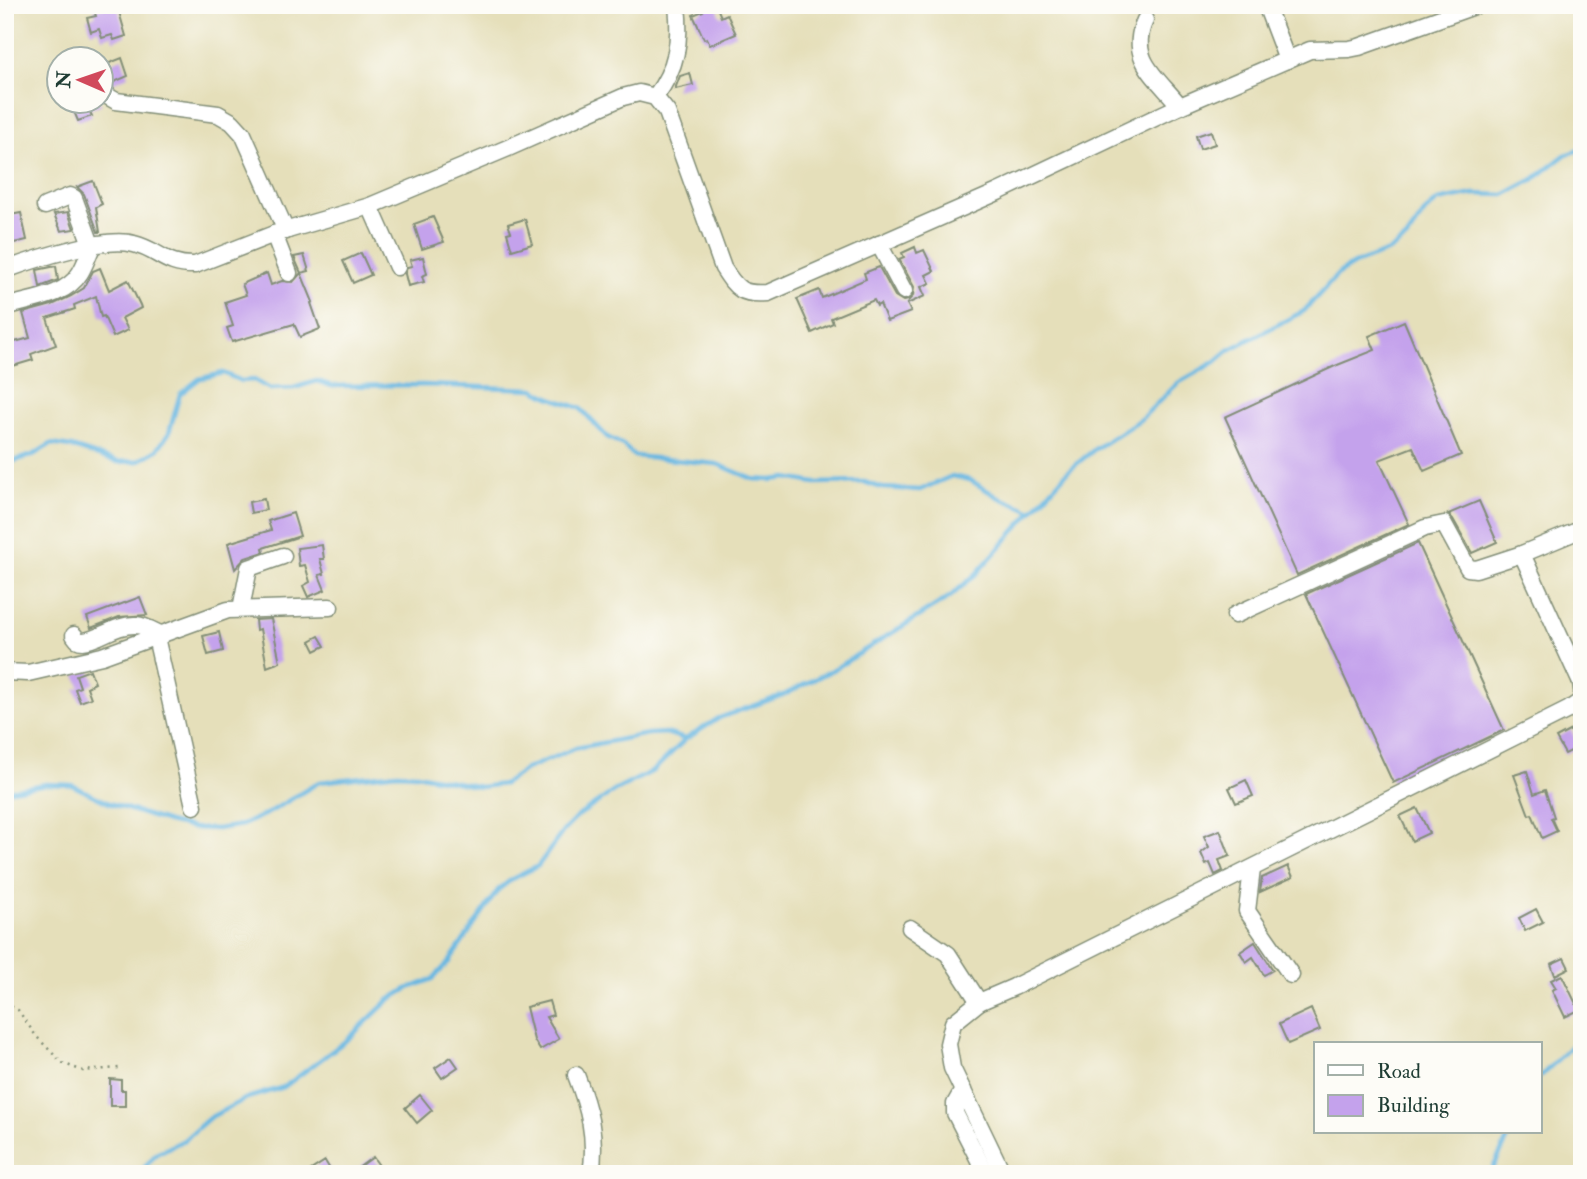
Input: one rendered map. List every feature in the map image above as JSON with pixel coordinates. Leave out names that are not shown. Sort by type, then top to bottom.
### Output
[{"type":"street","points":[[655,97],[667,83],[675,65],[680,28],[677,5]]},
{"type":"street","points":[[1266,5],[1287,60]]},
{"type":"street","points":[[5,270],[27,262],[121,241],[139,245],[167,261],[195,265],[280,232],[370,206],[622,97],[639,93],[655,97],[667,112],[723,268],[735,287],[751,294],[768,293],[1287,60],[1317,48],[1359,47],[1477,5]]},
{"type":"street","points":[[1145,20],[1140,32],[1139,48],[1142,59],[1180,106]]},
{"type":"street","points":[[116,101],[218,114],[232,122],[243,134],[280,232],[289,273]]},
{"type":"street","points":[[9,306],[61,291],[70,285],[81,273],[92,247],[74,198],[70,196],[46,206]]},
{"type":"street","points":[[370,206],[397,267]]},
{"type":"street","points":[[879,244],[904,291]]},
{"type":"street","points":[[1235,615],[1425,528],[1444,524],[1468,568],[1476,569],[1522,554],[1582,529]]},
{"type":"street","points":[[1003,1174],[952,1068],[948,1044],[953,1023],[979,1002],[1252,869],[1568,710],[1581,701],[1581,683],[1522,554]]},
{"type":"street","points":[[241,609],[249,569],[283,556]]},
{"type":"street","points":[[5,672],[28,673],[102,656],[228,610],[330,607]]},
{"type":"street","points":[[74,635],[76,639],[84,641],[117,627],[134,625],[147,627],[159,636],[194,806]]},
{"type":"street","points":[[1252,869],[1247,911],[1291,975]]},
{"type":"street","points":[[911,928],[948,954],[979,1002]]},
{"type":"street","points":[[576,1075],[590,1111],[593,1142],[591,1174]]},
{"type":"street","points":[[963,1090],[955,1113],[986,1174]]},
{"type":"path","points":[[5,1003],[18,1010],[36,1036],[62,1063],[83,1071],[119,1068]]},
{"type":"building","points":[[117,5],[126,36],[114,40],[112,35],[102,38],[99,29],[91,32],[87,18],[96,16],[94,10]]},
{"type":"building","points":[[700,5],[716,5],[721,17],[727,14],[736,34],[710,45],[707,38],[704,39],[693,15],[703,11]]},
{"type":"building","points":[[122,58],[128,76],[116,81],[116,60]]},
{"type":"building","points":[[690,73],[693,85],[675,89],[680,76]]},
{"type":"building","points":[[76,116],[92,116],[78,121]]},
{"type":"building","points":[[1211,131],[1215,144],[1200,149],[1196,136]]},
{"type":"building","points":[[93,181],[102,204],[96,207],[100,232],[84,194],[77,187]]},
{"type":"building","points":[[68,212],[74,229],[61,231],[54,214]]},
{"type":"building","points":[[21,213],[27,240],[5,245],[5,216]]},
{"type":"building","points":[[433,217],[444,242],[422,249],[414,224]]},
{"type":"building","points":[[525,219],[532,244],[512,250],[507,233],[511,232],[508,224]]},
{"type":"building","points":[[915,247],[917,253],[924,250],[934,271],[926,275],[930,283],[921,287],[925,296],[907,304],[911,312],[887,321],[880,304],[877,306],[874,300],[831,318],[833,323],[812,333],[797,299],[819,290],[822,298],[866,279],[864,273],[879,267],[895,296],[903,301],[909,300],[913,296],[914,287],[899,259],[904,257],[902,253]]},
{"type":"building","points":[[361,253],[371,275],[353,283],[343,261]]},
{"type":"building","points":[[304,255],[309,271],[301,273],[294,257]]},
{"type":"building","points":[[423,257],[427,274],[422,276],[424,282],[408,286],[405,274],[407,267],[412,266],[410,260]]},
{"type":"building","points":[[56,266],[58,280],[40,287],[37,270]]},
{"type":"building","points":[[100,268],[109,290],[128,280],[140,305],[141,308],[122,318],[128,330],[113,337],[104,316],[101,317],[96,296],[74,305],[75,309],[47,318],[56,345],[31,354],[33,360],[13,366],[7,344],[30,338],[23,313],[52,305],[71,296],[84,288],[93,271]]},
{"type":"building","points":[[267,273],[271,285],[282,281],[293,282],[301,273],[320,329],[300,337],[294,324],[232,342],[227,328],[233,326],[225,302],[246,295],[242,284]]},
{"type":"building","points":[[1404,321],[1461,455],[1424,471],[1413,447],[1379,460],[1409,524],[1297,575],[1225,417],[1375,350],[1369,336]]},
{"type":"building","points":[[264,499],[266,510],[251,513],[249,502]]},
{"type":"building","points":[[1479,501],[1497,542],[1472,553],[1448,514]]},
{"type":"building","points":[[293,513],[300,536],[263,548],[264,552],[245,558],[235,569],[228,543],[271,530],[268,521]]},
{"type":"building","points":[[1418,543],[1504,730],[1393,783],[1306,594]]},
{"type":"building","points":[[322,545],[324,559],[320,559],[324,574],[319,575],[325,590],[308,597],[303,586],[310,582],[305,565],[299,566],[297,548]]},
{"type":"building","points":[[140,597],[147,615],[119,617],[91,628],[87,617]]},
{"type":"building","points":[[271,619],[280,662],[267,667],[260,629],[256,630],[255,620]]},
{"type":"building","points":[[219,632],[223,651],[208,655],[203,636]]},
{"type":"building","points":[[319,636],[325,646],[315,651],[310,641]]},
{"type":"building","points":[[90,670],[95,683],[87,687],[91,698],[80,702],[75,689],[80,687],[76,675]]},
{"type":"building","points":[[1571,730],[1579,747],[1565,754],[1556,738]]},
{"type":"building","points":[[1527,771],[1534,794],[1545,790],[1554,817],[1551,818],[1557,831],[1542,838],[1532,814],[1529,815],[1514,775]]},
{"type":"building","points":[[1246,780],[1253,796],[1236,803],[1229,788]]},
{"type":"building","points":[[1417,808],[1429,833],[1412,841],[1400,816]]},
{"type":"building","points":[[1220,830],[1230,856],[1219,860],[1223,871],[1215,875],[1210,863],[1206,865],[1201,853],[1209,847],[1204,836]]},
{"type":"building","points":[[1288,866],[1293,877],[1260,892],[1262,878]]},
{"type":"building","points":[[1536,909],[1543,922],[1525,931],[1519,918]]},
{"type":"building","points":[[1255,942],[1273,970],[1264,975],[1253,957],[1246,962],[1240,952]]},
{"type":"building","points":[[1564,958],[1569,968],[1555,975],[1551,964]]},
{"type":"building","points":[[1562,975],[1579,1010],[1565,1017],[1552,990],[1556,988],[1551,980]]},
{"type":"building","points":[[549,1001],[553,1015],[546,1017],[559,1039],[540,1050],[534,1040],[526,1007]]},
{"type":"building","points":[[1311,1009],[1320,1030],[1288,1044],[1279,1024]]},
{"type":"building","points":[[451,1057],[458,1067],[442,1078],[435,1068]]},
{"type":"building","points":[[110,1079],[121,1080],[121,1090],[125,1090],[125,1106],[110,1106]]},
{"type":"building","points":[[420,1095],[432,1110],[417,1123],[405,1108]]},
{"type":"building","points":[[373,1157],[385,1174],[350,1174]]},
{"type":"building","points":[[325,1161],[333,1174],[305,1174]]},
{"type":"waterway","points":[[139,1174],[156,1154],[184,1140],[209,1118],[247,1098],[284,1087],[348,1039],[389,1000],[407,989],[433,979],[449,962],[498,890],[512,879],[538,866],[564,830],[578,816],[614,791],[653,771],[686,739],[719,718],[786,694],[836,668],[951,596],[976,574],[1069,470],[1095,449],[1141,419],[1178,383],[1215,362],[1229,350],[1304,311],[1339,273],[1354,264],[1389,251],[1406,239],[1426,211],[1438,201],[1474,194],[1504,195],[1534,179],[1565,155],[1582,149]]},
{"type":"waterway","points":[[5,470],[11,462],[33,455],[51,444],[71,447],[118,462],[138,461],[157,450],[169,433],[180,394],[199,379],[223,373],[241,381],[254,380],[270,389],[294,388],[317,381],[332,386],[424,385],[534,389],[580,408],[607,437],[623,445],[634,456],[717,464],[753,479],[787,478],[815,483],[864,482],[882,488],[920,490],[952,476],[970,480],[998,497],[1032,511]]},
{"type":"waterway","points":[[5,791],[46,784],[72,785],[109,803],[168,822],[193,828],[217,829],[242,825],[270,812],[319,782],[397,773],[417,774],[480,787],[504,784],[526,769],[576,748],[648,734],[666,733],[685,739]]},
{"type":"waterway","points":[[1542,1075],[1576,1041],[1582,1039]]},
{"type":"waterway","points":[[1490,1174],[1510,1134]]}]
